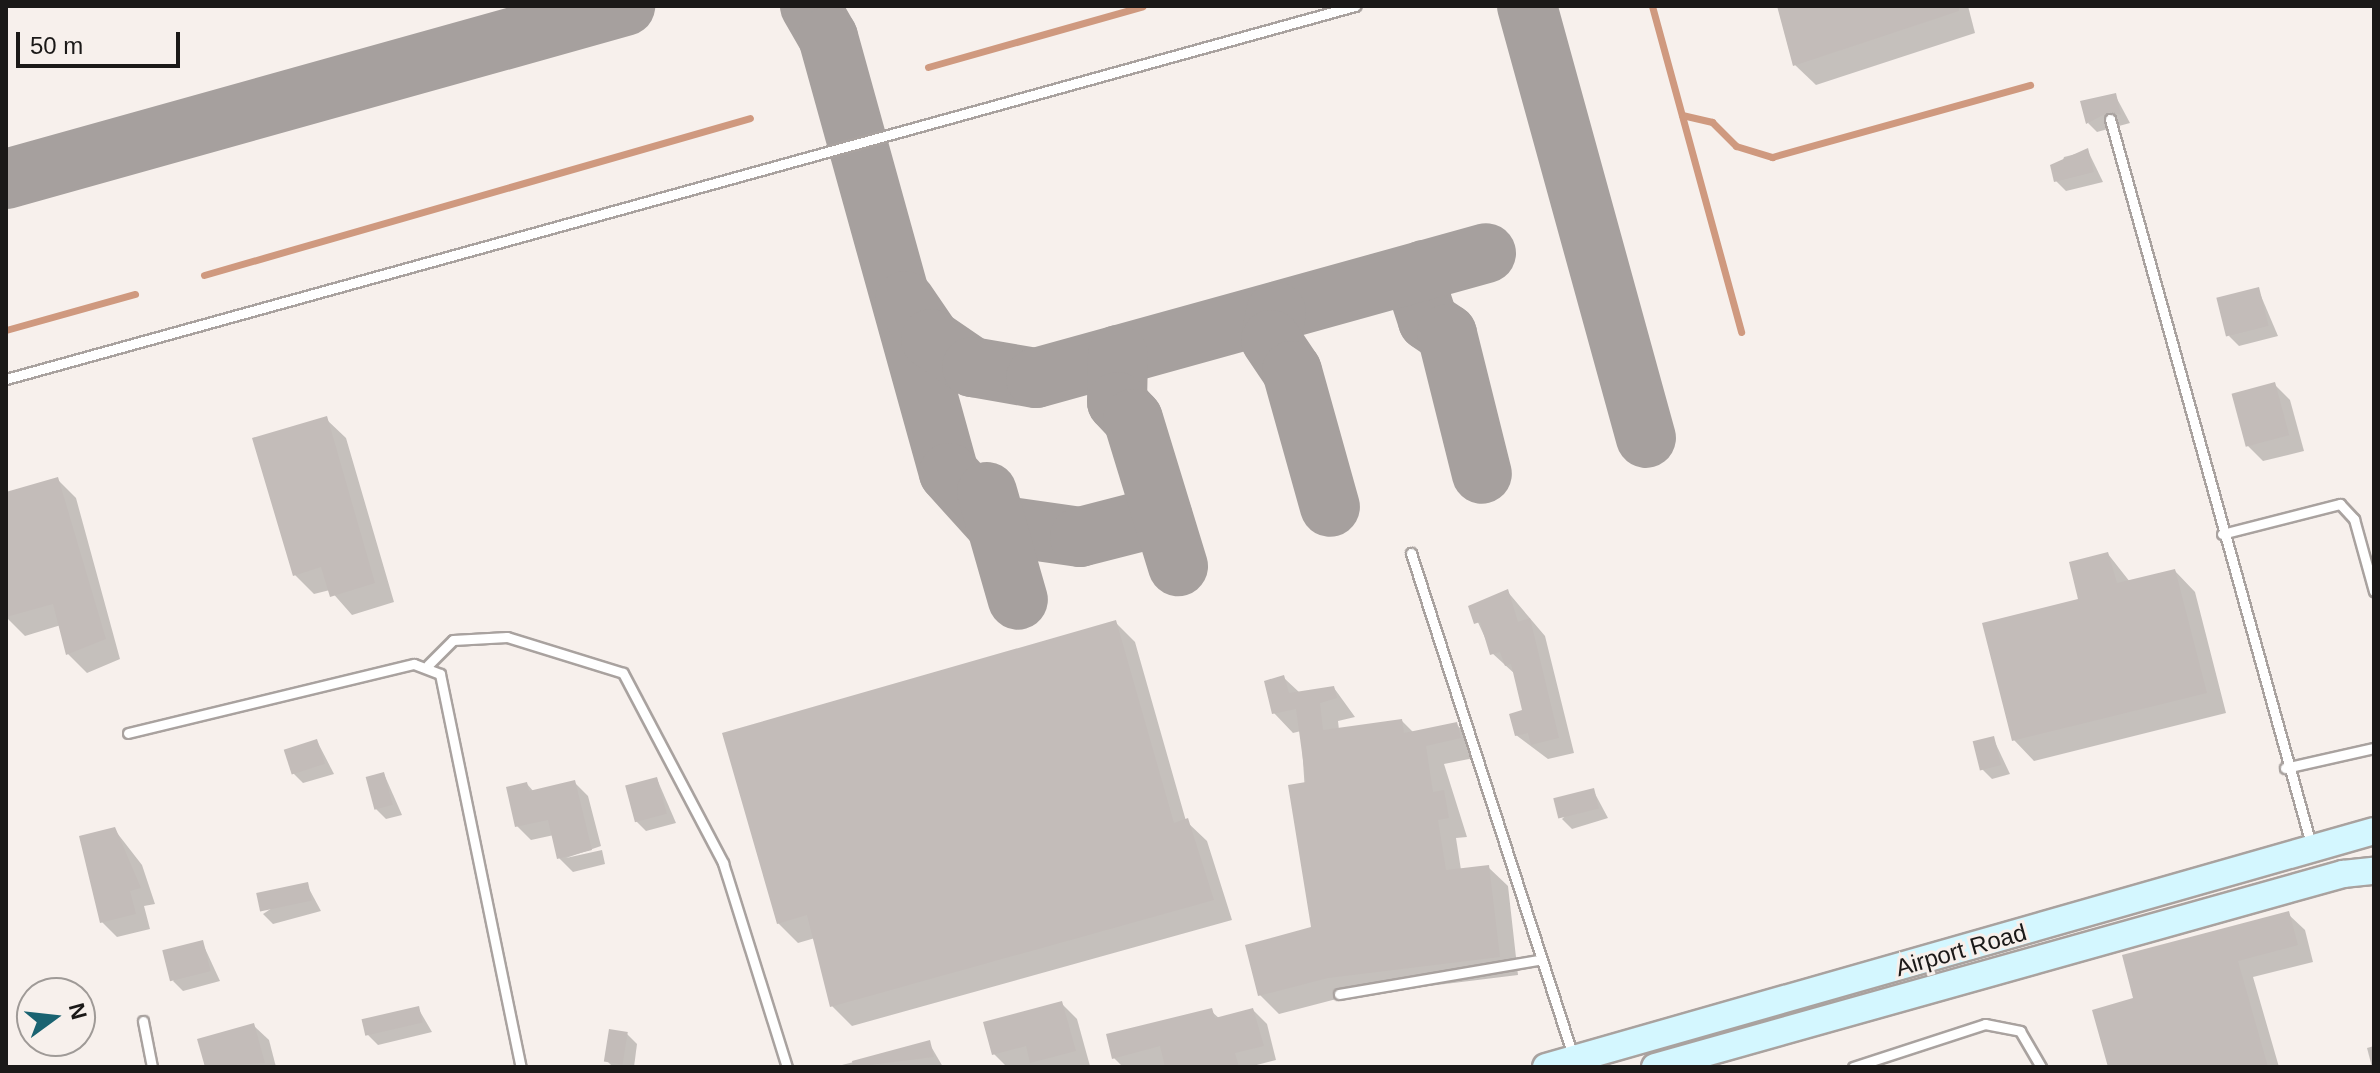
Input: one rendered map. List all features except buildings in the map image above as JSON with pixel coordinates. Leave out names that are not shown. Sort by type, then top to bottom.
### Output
[{"type":"main road","name":"Airport Road","points":[[1546,1067],[2313,851],[2374,831]]},
{"type":"main road","name":"Airport Road","points":[[1655,1067],[2343,874],[2374,871]]},
{"type":"lane","points":[[6,379],[1355,6]]},
{"type":"lane","points":[[2110,119],[2285,768],[2313,851]]},
{"type":"lane","points":[[2222,534],[2340,504],[2354,519],[2374,591]]},
{"type":"lane","points":[[1411,553],[1537,960],[1574,1059]]},
{"type":"lane","points":[[128,733],[428,665],[453,640],[507,637],[623,673],[723,863],[787,1067]]},
{"type":"lane","points":[[428,665],[450,698],[521,1067]]},
{"type":"lane","points":[[2285,768],[2374,748]]},
{"type":"lane","points":[[1339,994],[1537,960]]},
{"type":"lane","points":[[143,1021],[152,1067]]},
{"type":"lane","points":[[1853,1067],[1985,1024],[2020,1031],[2041,1067]]},
{"type":"waterway","points":[[928,67],[1143,6]]},
{"type":"waterway","points":[[1652,6],[1741,332]]},
{"type":"waterway","points":[[1682,115],[1712,122],[1736,146],[1772,157],[2030,85]]},
{"type":"waterway","points":[[204,275],[750,118]]},
{"type":"waterway","points":[[6,330],[135,294]]},
{"type":"taxiway","points":[[6,179],[625,6]]},
{"type":"taxiway","points":[[810,6],[828,37],[949,473],[996,525],[1080,537],[1162,516]]},
{"type":"taxiway","points":[[1527,6],[1646,438]]},
{"type":"taxiway","points":[[905,301],[931,339],[972,367],[1036,378],[1486,253]]},
{"type":"taxiway","points":[[1424,270],[1420,296],[1428,321],[1447,334],[1482,474]]},
{"type":"taxiway","points":[[1276,312],[1271,340],[1292,371],[1330,507]]},
{"type":"taxiway","points":[[1118,355],[1117,402],[1133,419],[1178,566]]},
{"type":"taxiway","points":[[987,492],[1018,600]]}]
